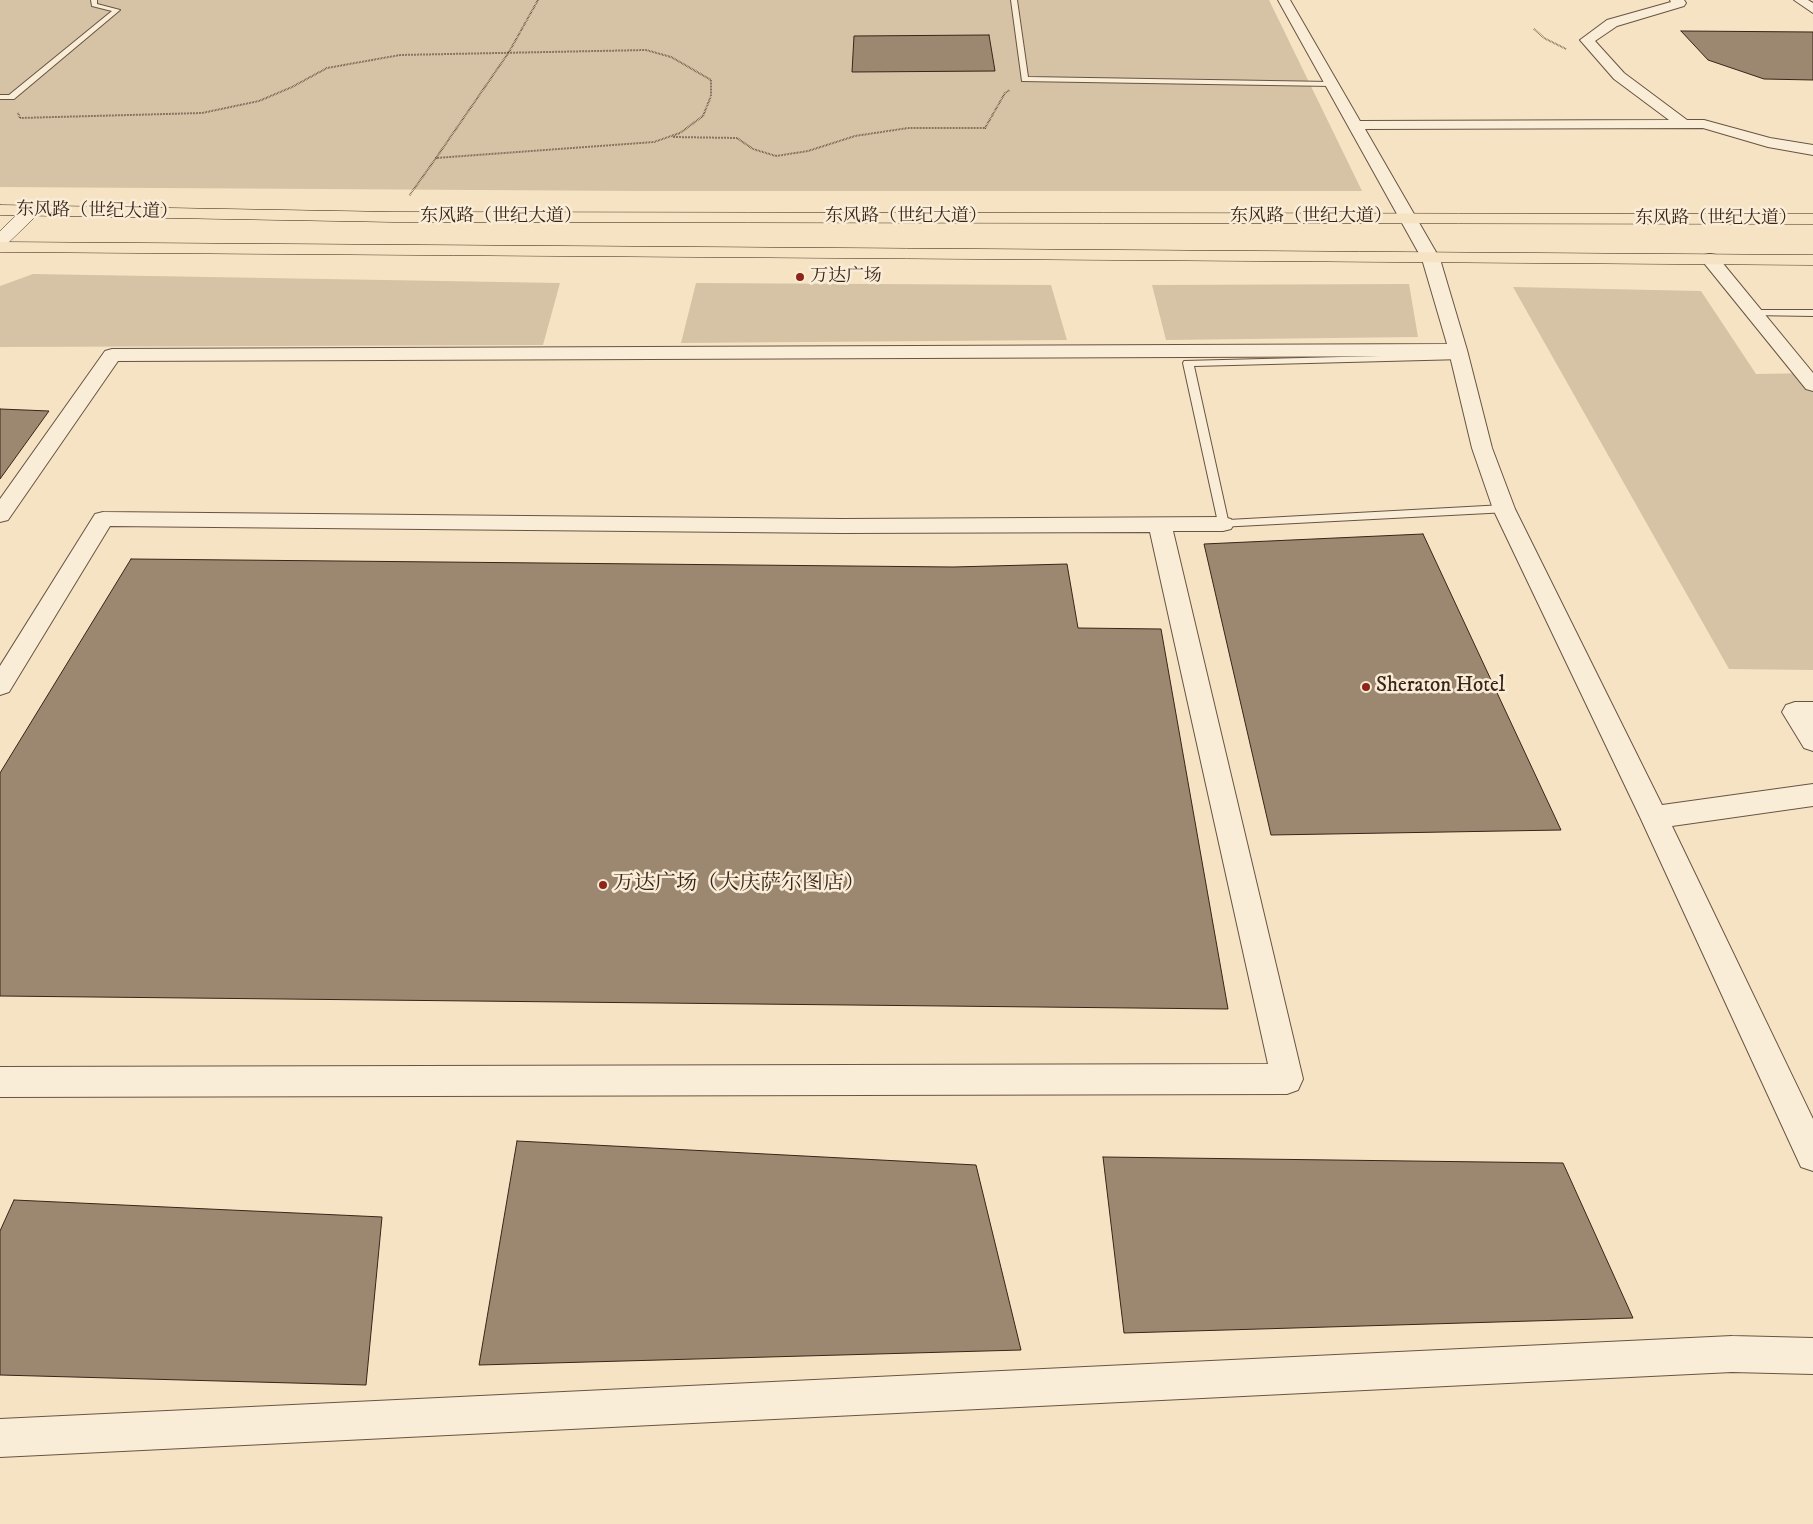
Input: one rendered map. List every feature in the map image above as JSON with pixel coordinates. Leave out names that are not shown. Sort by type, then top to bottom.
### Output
[{"type":"highway","name":"东风路（世纪大道）","points":[[0,210],[394,218],[1408,217],[1813,219]]},
{"type":"highway","name":"东风路（世纪大道）","points":[[0,247],[1431,259],[1813,260]]},
{"type":"main road","points":[[0,241],[32,210]]},
{"type":"street","points":[[1284,0],[1431,259],[1458,353],[1482,448],[1504,509],[1654,817],[1813,1155]]},
{"type":"street","points":[[1676,0],[1680,3],[1612,23],[1587,40],[1619,76],[1684,124]]},
{"type":"street","points":[[1800,0],[1813,10]]},
{"type":"street","points":[[1354,125],[1704,124],[1768,142],[1813,150]]},
{"type":"street","points":[[1710,259],[1813,385]]},
{"type":"street","points":[[0,516],[112,355],[1458,353]]},
{"type":"street","points":[[0,686],[102,519],[832,526],[1223,524]]},
{"type":"street","points":[[0,1082],[1287,1079],[1160,525]]},
{"type":"street","points":[[1813,712],[1795,712],[1813,742]]},
{"type":"street","points":[[1654,817],[1813,795]]},
{"type":"street","points":[[0,1438],[1732,1354],[1813,1356]]},
{"type":"lane","points":[[0,96],[11,96],[117,10],[94,5],[94,0]]},
{"type":"lane","points":[[1014,0],[1025,79],[1330,84]]},
{"type":"lane","points":[[1753,313],[1813,313]]},
{"type":"lane","points":[[1458,353],[1188,363],[1223,524],[1504,509]]},
{"type":"path","points":[[394,218],[508,52],[538,0]]},
{"type":"path","points":[[11,96],[20,118],[202,114],[259,101],[292,87],[327,68],[366,60],[400,55],[508,52],[646,50],[671,57],[710,80],[711,96],[703,116],[680,133],[654,142],[436,158]]},
{"type":"path","points":[[668,137],[709,136],[737,138],[753,149],[776,156],[808,151],[856,136],[908,128],[985,128],[1005,93],[1025,79]]},
{"type":"shaded area","points":[[0,0],[1269,0],[1362,191],[637,191],[0,187]]},
{"type":"shaded area","points":[[33,274],[560,283],[543,345],[0,347],[0,286]]},
{"type":"shaded area","points":[[696,283],[1051,285],[1067,340],[681,343]]},
{"type":"shaded area","points":[[1409,284],[1418,337],[1166,340],[1152,285]]},
{"type":"shaded area","points":[[1513,287],[1701,291],[1756,374],[1813,373],[1813,670],[1729,669]]},
{"type":"building","points":[[1681,31],[1813,32],[1813,80],[1764,79],[1708,60]]},
{"type":"building","points":[[989,35],[995,71],[852,72],[854,36]]},
{"type":"building","points":[[0,409],[49,411],[0,479]]},
{"type":"building","name":"Sheraton Hotel","points":[[1423,534],[1561,830],[1271,835],[1204,544]]},
{"type":"building","name":"万达广场（大庆萨尔图店）","points":[[131,559],[953,567],[1067,564],[1078,628],[1161,629],[1228,1009],[0,996],[0,773]]},
{"type":"building","points":[[517,1141],[976,1165],[1021,1350],[479,1365]]},
{"type":"building","points":[[1103,1157],[1563,1163],[1633,1318],[1124,1333]]},
{"type":"building","points":[[14,1200],[382,1217],[366,1385],[0,1375],[0,1231]]},
{"type":"place","name":"万达广场","points":[[800,277]]},
{"type":"place","name":"Sheraton Hotel","points":[[1366,687]]},
{"type":"place","name":"万达广场（大庆萨尔图店）","points":[[603,885]]}]
